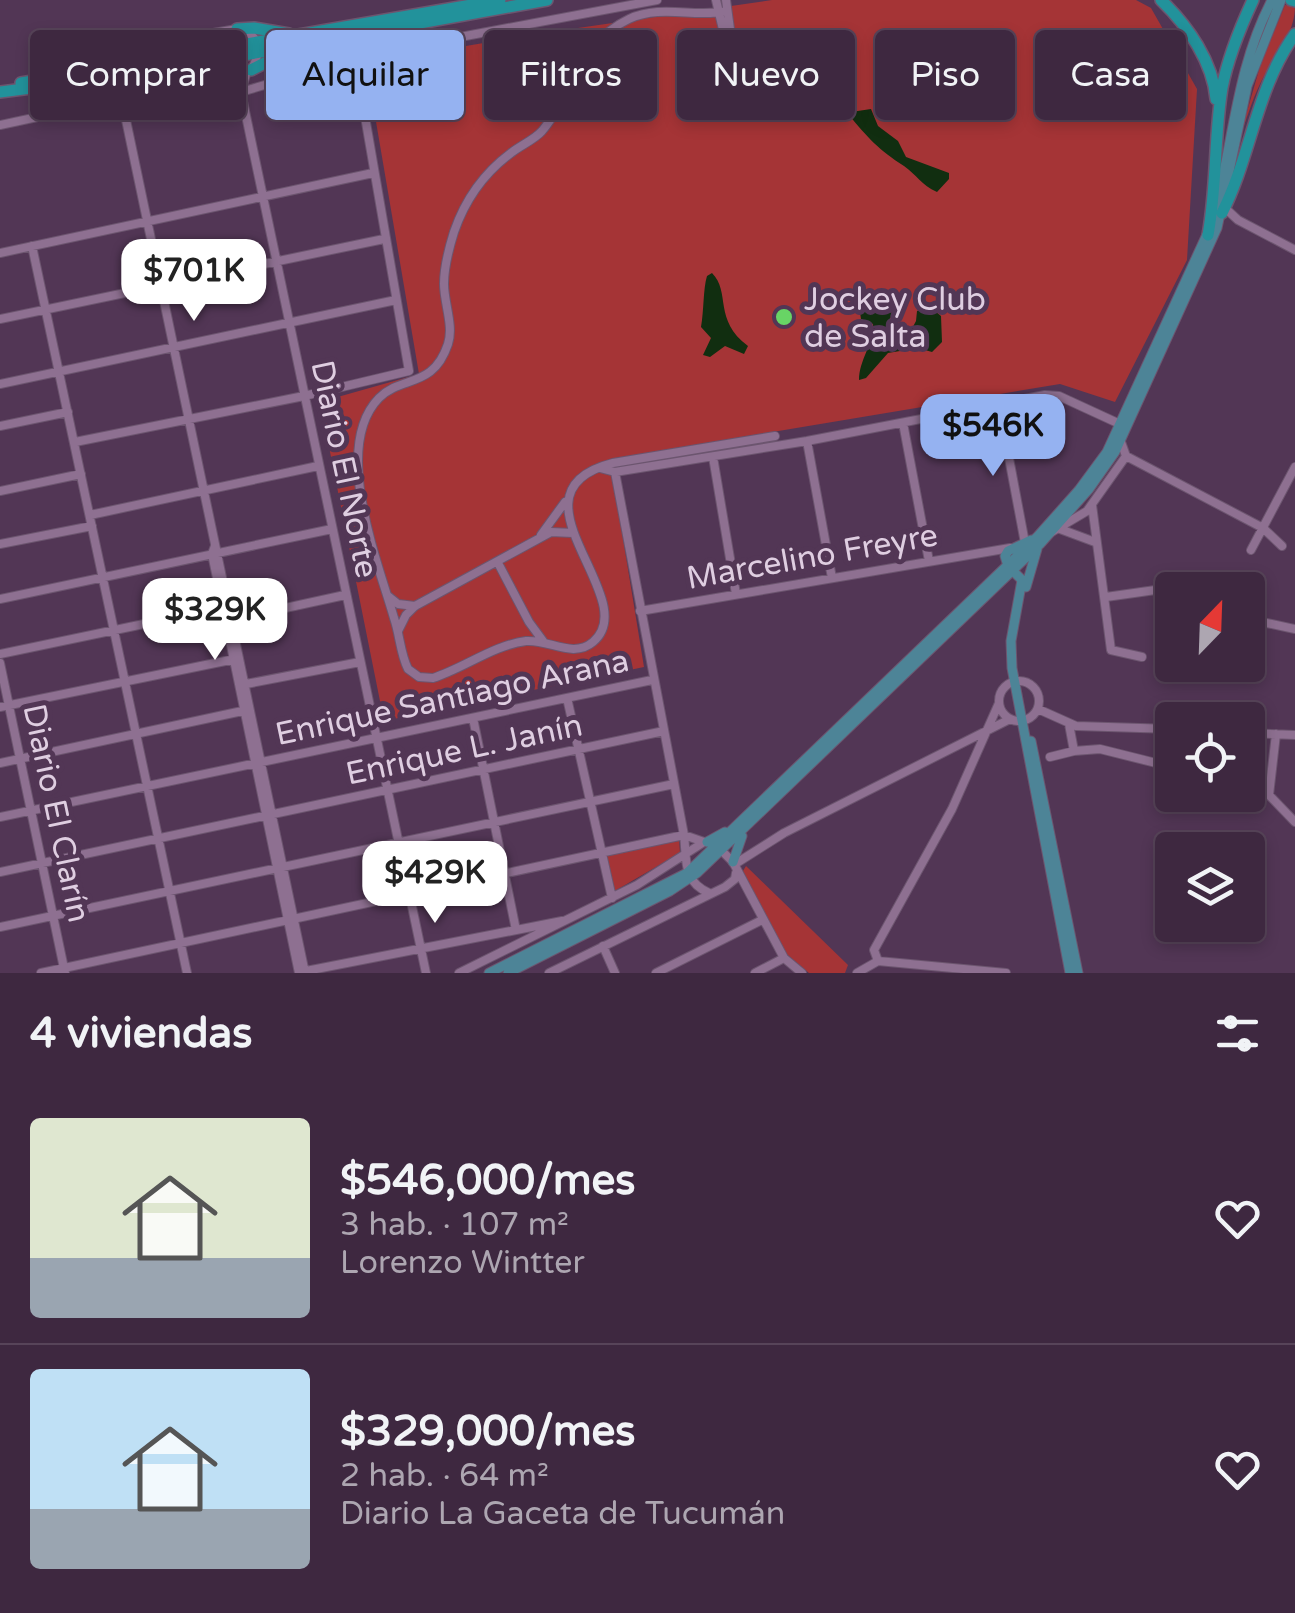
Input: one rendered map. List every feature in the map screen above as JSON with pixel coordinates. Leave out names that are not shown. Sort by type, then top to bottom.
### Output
[{"type":"highway","points":[[352,30],[500,0]]},
{"type":"highway","points":[[363,30],[547,0]]},
{"type":"highway","points":[[1161,0],[1187,30],[1209,68],[1218,124]]},
{"type":"highway","points":[[1208,235],[1226,70],[1253,0]]},
{"type":"highway","points":[[237,30],[266,31]]},
{"type":"highway","points":[[1224,210],[1263,96],[1295,34]]},
{"type":"highway","points":[[246,50],[266,46]]},
{"type":"highway","points":[[249,71],[266,61]]},
{"type":"highway","points":[[0,88],[30,84]]},
{"type":"main road","points":[[1016,681],[1018,634],[1039,540],[1090,476],[1122,425],[1208,235],[1239,87],[1271,7],[1280,0]]},
{"type":"main road","points":[[508,973],[667,889],[1009,565],[1055,531],[1089,488],[1121,442],[1202,268],[1224,210],[1246,86],[1271,7]]},
{"type":"main road","points":[[1039,540],[1006,554],[1009,565],[1022,580],[1012,640],[1019,720],[1075,973]]},
{"type":"main road","points":[[1009,565],[1024,570],[1034,559]]},
{"type":"main road","points":[[712,845],[746,829],[1009,565]]},
{"type":"main road","points":[[735,864],[746,829]]},
{"type":"main road","points":[[489,973],[667,889],[688,871]]},
{"type":"street","points":[[464,36],[657,0]]},
{"type":"street","points":[[723,4],[735,65],[731,63],[723,4]]},
{"type":"street","points":[[568,498],[573,533],[604,603],[605,627],[584,648],[518,643],[427,678],[408,669],[361,491],[358,449],[378,399],[423,378],[446,348],[450,335],[445,268],[467,202],[499,163],[540,132],[601,36],[642,15],[723,4]]},
{"type":"street","points":[[246,31],[259,47],[246,79]]},
{"type":"street","name":"Diario El Norte","points":[[246,116],[426,973]]},
{"type":"street","points":[[0,125],[30,119]]},
{"type":"street","points":[[127,120],[302,973],[572,920]]},
{"type":"street","points":[[75,442],[304,396],[409,370],[366,120]]},
{"type":"street","points":[[0,253],[372,173]]},
{"type":"street","points":[[1224,210],[1295,250]]},
{"type":"street","points":[[0,319],[384,239]]},
{"type":"street","points":[[32,246],[187,973]]},
{"type":"street","points":[[0,384],[396,300]]},
{"type":"street","points":[[596,467],[615,472],[713,457],[1053,394],[1122,425]]},
{"type":"street","points":[[999,406],[1021,545]]},
{"type":"street","points":[[0,426],[68,412]]},
{"type":"street","points":[[903,423],[928,561]]},
{"type":"street","points":[[536,540],[596,467],[776,436]]},
{"type":"street","points":[[807,441],[832,578]]},
{"type":"street","points":[[1121,442],[1126,456],[1263,528],[1282,546]]},
{"type":"street","points":[[1055,531],[1092,505],[1126,456]]},
{"type":"street","points":[[713,457],[736,594]]},
{"type":"street","points":[[90,515],[318,466]]},
{"type":"street","points":[[1251,550],[1295,467]]},
{"type":"street","points":[[615,472],[688,871],[709,893]]},
{"type":"street","points":[[0,490],[81,474]]},
{"type":"street","points":[[1092,505],[1111,650],[1142,656]]},
{"type":"street","points":[[0,544],[92,526]]},
{"type":"street","points":[[0,600],[332,529]]},
{"type":"street","points":[[398,631],[415,606],[556,530],[573,533]]},
{"type":"street","points":[[1055,531],[1095,542]]},
{"type":"street","name":"Marcelino Freyre","points":[[640,611],[1021,545]]},
{"type":"street","points":[[992,551],[1009,565]]},
{"type":"street","points":[[498,563],[544,642]]},
{"type":"street","points":[[1106,597],[1155,590]]},
{"type":"street","points":[[229,621],[346,595]]},
{"type":"street","points":[[387,596],[398,604],[415,606]]},
{"type":"street","points":[[0,654],[226,606]]},
{"type":"street","points":[[518,643],[528,632],[529,622]]},
{"type":"street","points":[[1265,623],[1295,629]]},
{"type":"street","points":[[4,706],[237,658]]},
{"type":"street","points":[[237,658],[246,684],[247,710]]},
{"type":"street","points":[[246,684],[360,662]]},
{"type":"street","name":"Diario El Clarín","points":[[0,663],[4,706],[32,811],[64,971]]},
{"type":"street","name":"Enrique Santiago Arana","points":[[0,818],[652,680]]},
{"type":"street","points":[[878,961],[874,950],[952,809],[1004,687],[1016,681],[1036,690],[1038,709]]},
{"type":"street","points":[[567,698],[612,898]]},
{"type":"street","points":[[999,703],[1019,720]]},
{"type":"street","points":[[735,864],[773,839],[988,728],[1019,720],[1038,709]]},
{"type":"street","points":[[1038,709],[1069,724],[1155,730]]},
{"type":"street","points":[[0,763],[247,710]]},
{"type":"street","points":[[473,718],[521,944]]},
{"type":"street","points":[[1069,724],[1074,751]]},
{"type":"street","name":"Enrique L. Janín","points":[[0,872],[664,731]]},
{"type":"street","points":[[1265,734],[1295,735]]},
{"type":"street","points":[[1276,734],[1269,795],[1295,822]]},
{"type":"street","points":[[1050,758],[1074,751],[1100,750],[1155,764]]},
{"type":"street","points":[[0,927],[674,784]]},
{"type":"street","points":[[41,973],[684,835],[712,845],[735,864],[784,958],[798,972]]},
{"type":"street","points":[[459,973],[572,920],[659,873],[688,871],[712,845]]},
{"type":"street","points":[[550,973],[732,882],[735,864]]},
{"type":"street","points":[[732,882],[743,884]]},
{"type":"street","points":[[656,973],[762,920]]},
{"type":"street","points":[[603,946],[615,973]]},
{"type":"street","points":[[755,973],[784,958]]},
{"type":"street","points":[[858,973],[878,961],[1006,973]]},
{"type":"shaded area","name":"Jockey Club de Salta","points":[[772,0],[1136,0],[1151,8],[1163,30],[1035,30],[1035,120],[1186,120],[1186,70],[1197,89],[1187,260],[1115,402],[1060,384],[610,459],[644,667],[384,721],[320,402],[419,374],[376,120],[464,120],[464,46],[484,43],[484,120],[657,120],[657,30],[564,30]]},
{"type":"shaded area","points":[[1285,5],[1295,6],[1291,27],[1260,84],[1240,136],[1261,63]]},
{"type":"shaded area","points":[[871,109],[878,126],[898,141],[906,157],[949,173],[949,179],[937,192],[927,186],[868,137],[853,120],[855,111]]},
{"type":"shaded area","points":[[712,273],[721,289],[730,326],[748,346],[744,354],[725,346],[710,357],[703,355],[711,338],[701,327],[707,276]]},
{"type":"shaded area","points":[[873,306],[893,313],[882,341],[891,343],[907,338],[917,311],[930,307],[941,316],[942,342],[932,352],[918,348],[888,353],[866,378],[859,380],[873,331],[873,324],[861,319],[860,312]]},
{"type":"shaded area","points":[[679,839],[680,853],[613,892],[601,854]]},
{"type":"shaded area","points":[[746,866],[848,965],[845,973],[809,973],[784,952],[743,871]]},
{"type":"place","name":"Jockey Club de Salta","points":[[784,317]]}]
